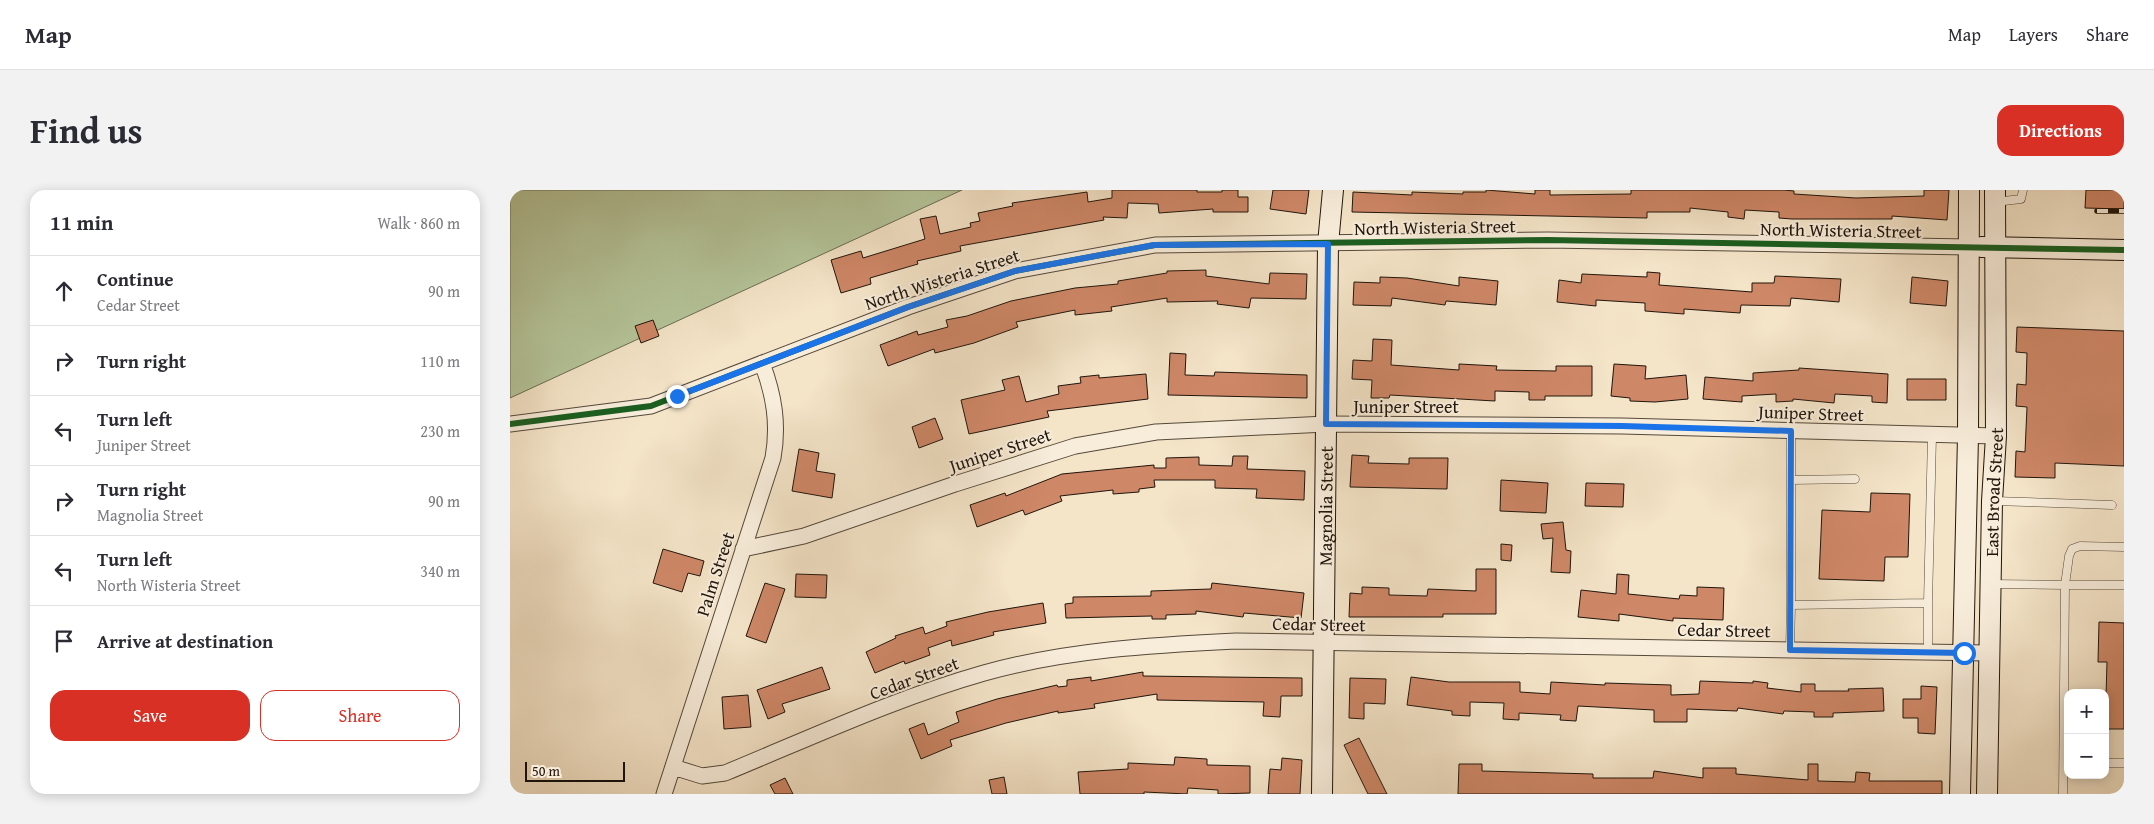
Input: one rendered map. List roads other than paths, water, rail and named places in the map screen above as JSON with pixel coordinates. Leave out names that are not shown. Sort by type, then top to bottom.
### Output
[{"type":"main road","name":"Magnolia Street","points":[[1322,794],[1328,244],[1333,190]]},
{"type":"main road","name":"East Broad Street","points":[[1960,794],[1968,436],[1969,190]]},
{"type":"main road","name":"East Broad Street","points":[[1987,794],[1988,653],[1992,500],[1996,436],[1995,196]]},
{"type":"main road","points":[[1969,247],[2124,250]]},
{"type":"street","name":"North Wisteria Street","points":[[510,424],[652,406],[908,307],[1015,271],[1154,245],[1548,240],[1969,247]]},
{"type":"street","name":"Palm Street","points":[[664,794],[773,458],[776,439],[772,390],[762,363]]},
{"type":"street","name":"Juniper Street","points":[[743,549],[804,536],[955,484],[1074,446],[1156,432],[1326,424],[1622,426],[1932,436],[1996,436]]},
{"type":"street","name":"Cedar Street","points":[[673,767],[702,776],[725,773],[933,689],[986,672],[1082,653],[1141,645],[1236,641],[1988,653]]},
{"type":"lane","points":[[1995,196],[2021,198],[2024,190]]},
{"type":"lane","points":[[1790,650],[1791,431]]},
{"type":"lane","points":[[1928,652],[1932,436]]},
{"type":"lane","points":[[1791,480],[1855,480]]},
{"type":"lane","points":[[1992,500],[2112,505]]},
{"type":"lane","points":[[2065,734],[2066,585],[2069,556],[2072,549],[2080,546],[2124,547]]},
{"type":"lane","points":[[1990,584],[2124,585]]},
{"type":"lane","points":[[1791,606],[1928,603]]},
{"type":"lane","points":[[2109,763],[2124,763]]},
{"type":"lane","points":[[2063,794],[2064,779]]},
{"type":"railway","points":[[2097,211],[2124,211]]}]
